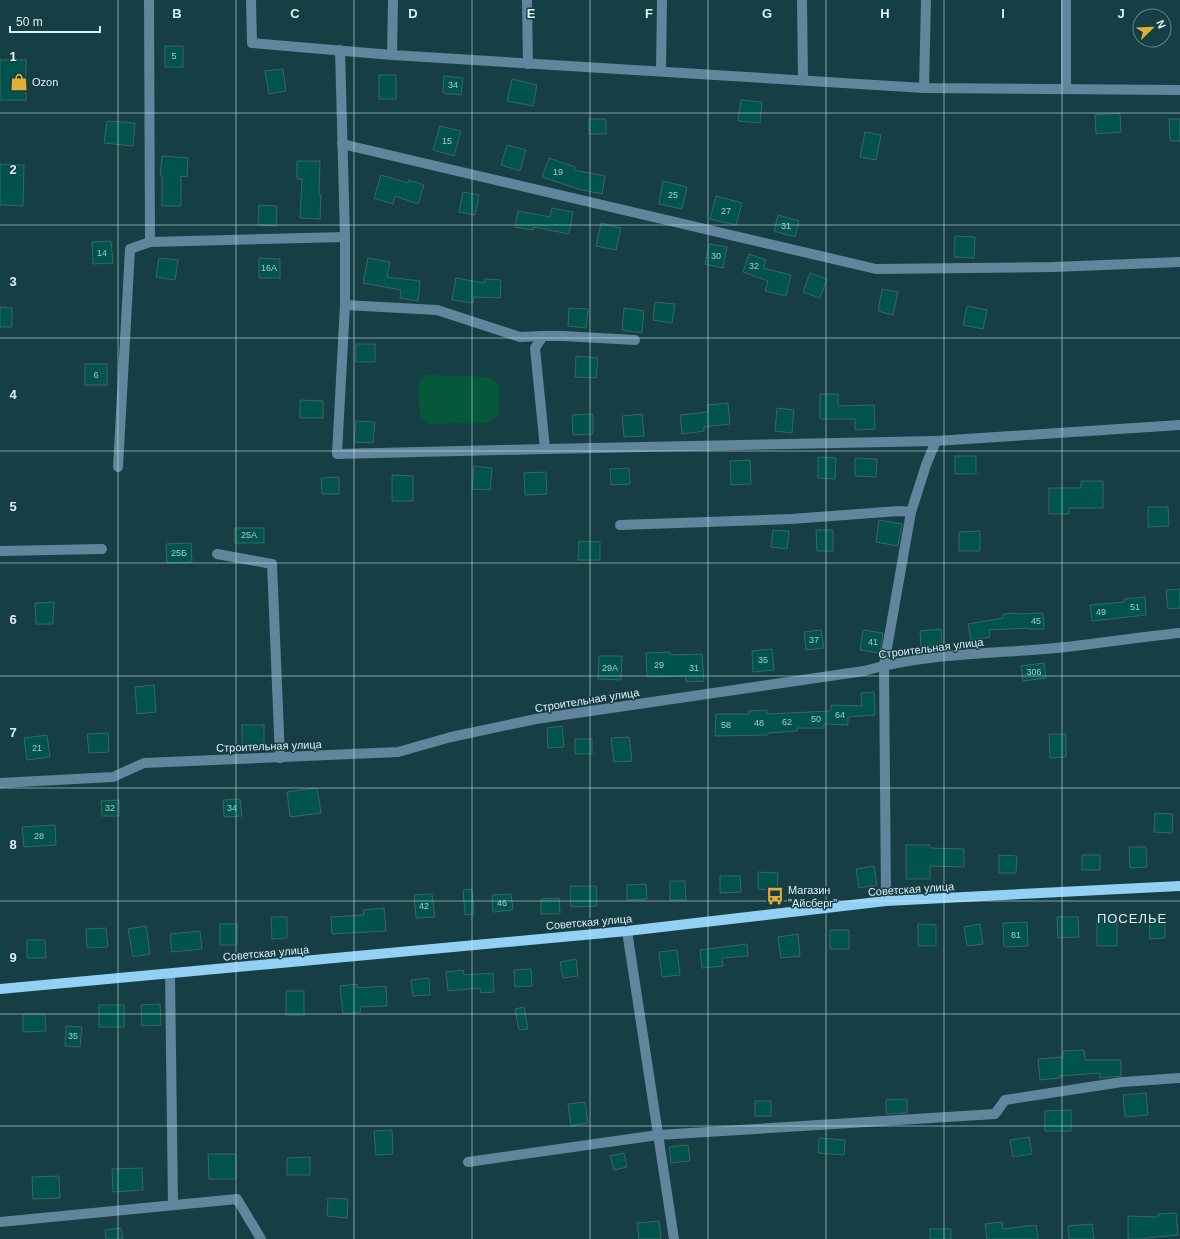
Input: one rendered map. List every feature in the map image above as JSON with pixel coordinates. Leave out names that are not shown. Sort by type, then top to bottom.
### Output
[{"type":"main road","name":"Советская улица","points":[[0,989],[627,931],[886,901],[1180,886]]},
{"type":"street","points":[[149,0],[150,242]]},
{"type":"street","points":[[251,0],[252,43],[392,55],[924,88],[1180,90]]},
{"type":"street","points":[[392,55],[393,0]]},
{"type":"street","points":[[528,0],[528,64]]},
{"type":"street","points":[[661,71],[662,0]]},
{"type":"street","points":[[802,0],[803,80]]},
{"type":"street","points":[[924,88],[926,0]]},
{"type":"street","points":[[1066,0],[1066,89]]},
{"type":"street","points":[[340,50],[345,237],[345,305],[337,454],[545,448],[936,441],[1180,425]]},
{"type":"street","points":[[342,144],[876,269],[1053,267],[1180,262]]},
{"type":"street","points":[[118,467],[130,248],[150,242],[345,237]]},
{"type":"street","points":[[345,305],[437,310],[520,337],[563,336],[635,340]]},
{"type":"street","points":[[543,336],[535,348],[545,448]]},
{"type":"street","points":[[886,901],[884,665],[911,512],[926,465],[936,441]]},
{"type":"street","points":[[620,525],[791,519],[898,511],[911,512]]},
{"type":"street","points":[[0,552],[102,549]]},
{"type":"street","points":[[217,554],[272,564],[280,758]]},
{"type":"street","name":"Строительная улица","points":[[0,783],[113,777],[144,764],[398,752],[452,737],[536,719],[864,671],[884,665],[952,655],[1057,648],[1180,633]]},
{"type":"street","points":[[627,931],[674,1239]]},
{"type":"street","points":[[170,974],[174,1205]]},
{"type":"street","points":[[468,1162],[658,1135],[995,1114],[1006,1100],[1122,1082],[1180,1078]]},
{"type":"street","points":[[0,1222],[237,1199],[261,1239]]},
{"type":"green space","points":[[425,375],[490,377],[500,386],[498,416],[486,423],[428,424],[420,416],[418,383]]},
{"type":"building","points":[[165,46],[183,46],[183,67],[165,67]]},
{"type":"building","points":[[0,60],[26,60],[26,100],[0,100]]},
{"type":"building","points":[[283,69],[286,91],[269,94],[265,71]]},
{"type":"building","points":[[379,75],[396,75],[396,99],[379,99]]},
{"type":"building","points":[[444,76],[463,78],[461,95],[443,93]]},
{"type":"building","points":[[512,79],[537,85],[533,106],[507,101]]},
{"type":"building","points":[[741,100],[762,102],[760,123],[738,121]]},
{"type":"building","points":[[1120,113],[1121,132],[1096,134],[1095,115]]},
{"type":"building","points":[[589,119],[606,119],[606,134],[589,134]]},
{"type":"building","points":[[1169,119],[1180,119],[1180,141],[1170,141]]},
{"type":"building","points":[[107,121],[135,123],[133,146],[104,143]]},
{"type":"building","points":[[440,126],[461,131],[454,156],[433,150]]},
{"type":"building","points":[[865,132],[881,135],[876,160],[860,157]]},
{"type":"building","points":[[507,145],[526,150],[520,171],[501,165]]},
{"type":"building","points":[[162,156],[188,158],[187,177],[181,176],[181,206],[162,206],[162,175],[160,175]]},
{"type":"building","points":[[549,158],[575,167],[574,170],[605,176],[602,194],[578,189],[542,177]]},
{"type":"building","points":[[297,161],[320,161],[320,219],[300,218],[302,179],[297,179]]},
{"type":"building","points":[[0,164],[24,165],[23,206],[0,205]]},
{"type":"building","points":[[381,175],[408,183],[409,180],[424,185],[418,204],[395,196],[393,204],[374,198]]},
{"type":"building","points":[[663,181],[687,187],[682,209],[659,204]]},
{"type":"building","points":[[463,192],[479,195],[475,215],[459,212]]},
{"type":"building","points":[[716,196],[742,203],[736,225],[710,219]]},
{"type":"building","points":[[259,205],[277,206],[276,226],[258,225]]},
{"type":"building","points":[[552,208],[573,212],[569,234],[533,227],[533,230],[515,227],[518,211],[550,217]]},
{"type":"building","points":[[778,215],[799,221],[795,237],[774,231]]},
{"type":"building","points":[[601,223],[621,228],[616,250],[596,246]]},
{"type":"building","points":[[955,236],[975,237],[974,258],[954,257]]},
{"type":"building","points":[[111,241],[113,263],[93,264],[92,242]]},
{"type":"building","points":[[709,244],[727,247],[723,268],[705,264]]},
{"type":"building","points":[[749,254],[766,260],[763,268],[791,275],[786,296],[765,291],[768,281],[743,272]]},
{"type":"building","points":[[159,258],[178,260],[175,280],[156,277]]},
{"type":"building","points":[[259,258],[280,259],[280,278],[259,278]]},
{"type":"building","points":[[368,258],[390,262],[387,277],[420,281],[418,301],[400,298],[401,290],[363,283]]},
{"type":"building","points":[[810,273],[827,279],[820,298],[803,292]]},
{"type":"building","points":[[456,278],[484,283],[485,279],[501,280],[500,298],[474,297],[473,303],[452,300]]},
{"type":"building","points":[[882,289],[898,292],[893,315],[878,311]]},
{"type":"building","points":[[655,302],[675,304],[672,323],[653,320]]},
{"type":"building","points":[[967,306],[987,310],[983,329],[963,325]]},
{"type":"building","points":[[0,307],[12,308],[12,327],[0,327]]},
{"type":"building","points":[[569,308],[588,309],[586,328],[568,326]]},
{"type":"building","points":[[624,308],[644,311],[642,333],[622,330]]},
{"type":"building","points":[[356,344],[375,344],[375,362],[356,362]]},
{"type":"building","points":[[576,356],[598,358],[596,378],[575,377]]},
{"type":"building","points":[[85,364],[107,364],[107,385],[85,385]]},
{"type":"building","points":[[820,394],[838,394],[838,406],[874,405],[875,429],[855,430],[855,419],[820,419]]},
{"type":"building","points":[[300,400],[323,401],[323,418],[300,418]]},
{"type":"building","points":[[728,403],[730,424],[704,427],[704,431],[682,434],[680,415],[708,412],[707,405]]},
{"type":"building","points":[[777,408],[794,410],[792,433],[775,431]]},
{"type":"building","points":[[593,414],[593,434],[573,435],[572,415]]},
{"type":"building","points":[[642,414],[644,436],[624,437],[622,416]]},
{"type":"building","points":[[356,421],[375,422],[373,443],[354,442]]},
{"type":"building","points":[[955,456],[976,456],[976,474],[955,474]]},
{"type":"building","points":[[818,457],[836,458],[835,479],[818,478]]},
{"type":"building","points":[[855,458],[877,459],[876,477],[855,476]]},
{"type":"building","points":[[750,460],[751,484],[731,485],[730,461]]},
{"type":"building","points":[[474,466],[492,468],[490,490],[472,489]]},
{"type":"building","points":[[629,468],[630,484],[611,485],[610,469]]},
{"type":"building","points":[[546,472],[547,494],[525,495],[524,473]]},
{"type":"building","points":[[392,475],[413,476],[413,501],[392,501]]},
{"type":"building","points":[[339,477],[339,494],[322,494],[321,478]]},
{"type":"building","points":[[1081,481],[1103,481],[1103,508],[1069,508],[1069,514],[1049,514],[1049,488],[1081,488]]},
{"type":"building","points":[[1148,507],[1168,507],[1169,526],[1148,527]]},
{"type":"building","points":[[879,520],[902,524],[898,546],[876,542]]},
{"type":"building","points":[[235,528],[264,528],[264,543],[235,543]]},
{"type":"building","points":[[773,530],[789,531],[787,549],[771,547]]},
{"type":"building","points":[[816,530],[833,530],[833,551],[817,551]]},
{"type":"building","points":[[980,531],[980,551],[959,551],[959,532]]},
{"type":"building","points":[[579,541],[600,542],[600,560],[578,560]]},
{"type":"building","points":[[191,543],[192,562],[167,563],[166,544]]},
{"type":"building","points":[[1180,589],[1180,608],[1168,609],[1166,590]]},
{"type":"building","points":[[1145,597],[1146,615],[1092,621],[1090,605],[1124,602],[1124,599]]},
{"type":"building","points":[[54,602],[53,624],[36,624],[35,603]]},
{"type":"building","points":[[1043,613],[1044,629],[1029,628],[989,630],[990,637],[971,640],[968,624],[1003,618],[1003,614]]},
{"type":"building","points":[[941,629],[942,644],[921,646],[920,631]]},
{"type":"building","points":[[821,630],[824,648],[806,650],[804,632]]},
{"type":"building","points":[[863,630],[883,633],[880,653],[860,650]]},
{"type":"building","points":[[772,649],[774,670],[753,672],[752,651]]},
{"type":"building","points":[[670,652],[670,655],[702,654],[704,681],[686,682],[686,676],[647,677],[646,653]]},
{"type":"building","points":[[599,656],[622,656],[621,680],[598,679]]},
{"type":"building","points":[[1044,663],[1046,678],[1023,681],[1021,666]]},
{"type":"building","points":[[154,685],[156,712],[137,714],[135,687]]},
{"type":"building","points":[[874,692],[875,715],[848,717],[848,725],[824,724],[824,728],[797,728],[797,731],[768,733],[768,735],[715,736],[716,714],[749,714],[749,711],[767,710],[767,714],[831,711],[831,705],[862,706],[861,693]]},
{"type":"building","points":[[242,725],[264,725],[264,745],[242,745]]},
{"type":"building","points":[[562,726],[564,747],[548,748],[547,728]]},
{"type":"building","points":[[108,733],[109,752],[89,753],[87,734]]},
{"type":"building","points":[[1049,734],[1066,734],[1066,757],[1050,758]]},
{"type":"building","points":[[47,735],[50,757],[27,760],[24,738]]},
{"type":"building","points":[[629,737],[632,761],[614,762],[611,738]]},
{"type":"building","points":[[575,739],[592,739],[592,754],[575,754]]},
{"type":"building","points":[[317,788],[321,813],[290,817],[287,792]]},
{"type":"building","points":[[240,799],[242,816],[224,817],[223,800]]},
{"type":"building","points":[[119,800],[119,816],[102,816],[101,801]]},
{"type":"building","points":[[1155,813],[1173,814],[1172,833],[1154,832]]},
{"type":"building","points":[[55,825],[56,845],[24,847],[22,827]]},
{"type":"building","points":[[906,845],[930,845],[930,848],[964,849],[964,867],[930,866],[930,879],[906,879]]},
{"type":"building","points":[[1129,847],[1146,847],[1147,867],[1130,868]]},
{"type":"building","points":[[999,855],[1017,856],[1016,873],[999,873]]},
{"type":"building","points":[[1082,855],[1100,855],[1100,870],[1082,870]]},
{"type":"building","points":[[874,866],[877,885],[859,888],[856,869]]},
{"type":"building","points":[[758,872],[778,873],[777,891],[758,889]]},
{"type":"building","points":[[720,876],[740,876],[741,892],[720,893]]},
{"type":"building","points":[[670,881],[685,881],[686,900],[670,900]]},
{"type":"building","points":[[646,884],[647,899],[627,900],[627,885]]},
{"type":"building","points":[[570,886],[596,886],[597,906],[571,907]]},
{"type":"building","points":[[472,889],[474,914],[465,915],[463,890]]},
{"type":"building","points":[[432,894],[435,917],[416,918],[414,895]]},
{"type":"building","points":[[511,894],[513,910],[493,912],[492,895]]},
{"type":"building","points":[[559,898],[560,914],[541,914],[541,899]]},
{"type":"building","points":[[384,908],[386,931],[332,934],[331,917],[364,915],[363,910]]},
{"type":"building","points":[[271,917],[287,917],[287,938],[272,939]]},
{"type":"building","points":[[1057,917],[1078,917],[1079,937],[1058,938]]},
{"type":"building","points":[[1097,918],[1117,918],[1117,946],[1097,946]]},
{"type":"building","points":[[1149,918],[1165,918],[1165,938],[1150,939]]},
{"type":"building","points":[[1027,922],[1028,946],[1004,947],[1003,923]]},
{"type":"building","points":[[220,924],[237,924],[237,945],[220,945]]},
{"type":"building","points":[[918,924],[936,925],[936,946],[918,946]]},
{"type":"building","points":[[980,924],[983,944],[967,946],[964,927]]},
{"type":"building","points":[[146,926],[150,954],[133,957],[128,929]]},
{"type":"building","points":[[106,928],[108,947],[87,948],[86,929]]},
{"type":"building","points":[[830,930],[849,930],[849,949],[830,949]]},
{"type":"building","points":[[200,931],[202,949],[172,952],[170,934]]},
{"type":"building","points":[[798,934],[800,956],[781,958],[778,937]]},
{"type":"building","points":[[27,940],[45,940],[46,958],[27,958]]},
{"type":"building","points":[[747,944],[748,956],[722,958],[723,966],[702,968],[700,950]]},
{"type":"building","points":[[677,950],[680,975],[662,977],[659,952]]},
{"type":"building","points":[[576,959],[578,976],[563,978],[560,962]]},
{"type":"building","points":[[531,969],[532,986],[515,987],[514,970]]},
{"type":"building","points":[[463,970],[464,975],[493,973],[494,992],[481,993],[480,988],[448,991],[446,972]]},
{"type":"building","points":[[429,978],[430,995],[413,996],[411,980]]},
{"type":"building","points":[[357,984],[357,988],[386,986],[387,1006],[360,1007],[361,1012],[343,1014],[340,986]]},
{"type":"building","points":[[286,991],[304,991],[304,1015],[286,1015]]},
{"type":"building","points":[[160,1004],[161,1025],[142,1026],[141,1005]]},
{"type":"building","points":[[99,1005],[124,1005],[124,1027],[99,1027]]},
{"type":"building","points":[[524,1007],[528,1029],[519,1030],[515,1009]]},
{"type":"building","points":[[23,1014],[45,1014],[46,1031],[23,1032]]},
{"type":"building","points":[[66,1026],[82,1027],[80,1047],[65,1046]]},
{"type":"building","points":[[1084,1050],[1085,1060],[1121,1060],[1121,1076],[1100,1078],[1100,1073],[1059,1076],[1060,1078],[1040,1080],[1038,1059],[1063,1057],[1063,1051]]},
{"type":"building","points":[[1146,1093],[1148,1115],[1125,1117],[1123,1095]]},
{"type":"building","points":[[907,1099],[907,1113],[886,1114],[886,1100]]},
{"type":"building","points":[[755,1101],[771,1101],[771,1116],[755,1116]]},
{"type":"building","points":[[585,1102],[588,1123],[571,1126],[568,1104]]},
{"type":"building","points":[[1071,1110],[1071,1131],[1045,1131],[1045,1111]]},
{"type":"building","points":[[392,1130],[393,1154],[376,1155],[374,1131]]},
{"type":"building","points":[[1029,1137],[1032,1154],[1013,1157],[1010,1140]]},
{"type":"building","points":[[819,1138],[845,1140],[844,1155],[818,1153]]},
{"type":"building","points":[[688,1145],[690,1161],[671,1163],[669,1147]]},
{"type":"building","points":[[624,1153],[627,1167],[614,1170],[610,1156]]},
{"type":"building","points":[[208,1154],[236,1154],[236,1179],[209,1179]]},
{"type":"building","points":[[310,1157],[310,1175],[287,1175],[287,1158]]},
{"type":"building","points":[[142,1168],[143,1190],[113,1192],[112,1169]]},
{"type":"building","points":[[59,1176],[60,1198],[33,1199],[32,1177]]},
{"type":"building","points":[[328,1198],[348,1199],[347,1218],[327,1216]]},
{"type":"building","points":[[1176,1213],[1178,1235],[1146,1239],[1128,1239],[1128,1216],[1158,1217],[1158,1214]]},
{"type":"building","points":[[659,1221],[661,1239],[639,1239],[637,1223]]},
{"type":"building","points":[[1002,1222],[1003,1229],[1036,1225],[1038,1239],[987,1239],[985,1224]]},
{"type":"building","points":[[1092,1224],[1094,1239],[1069,1239],[1068,1226]]},
{"type":"building","points":[[121,1228],[123,1239],[106,1239],[105,1230]]},
{"type":"building","points":[[930,1229],[951,1229],[951,1239],[930,1239]]},
{"type":"place","name":"Ozon","points":[[19,82]]},
{"type":"place","name":"Магазин \"Айсберг\"","points":[[775,896]]},
{"type":"district","name":"ПОСЕЛЬЕ","points":[[1132,918]]}]
